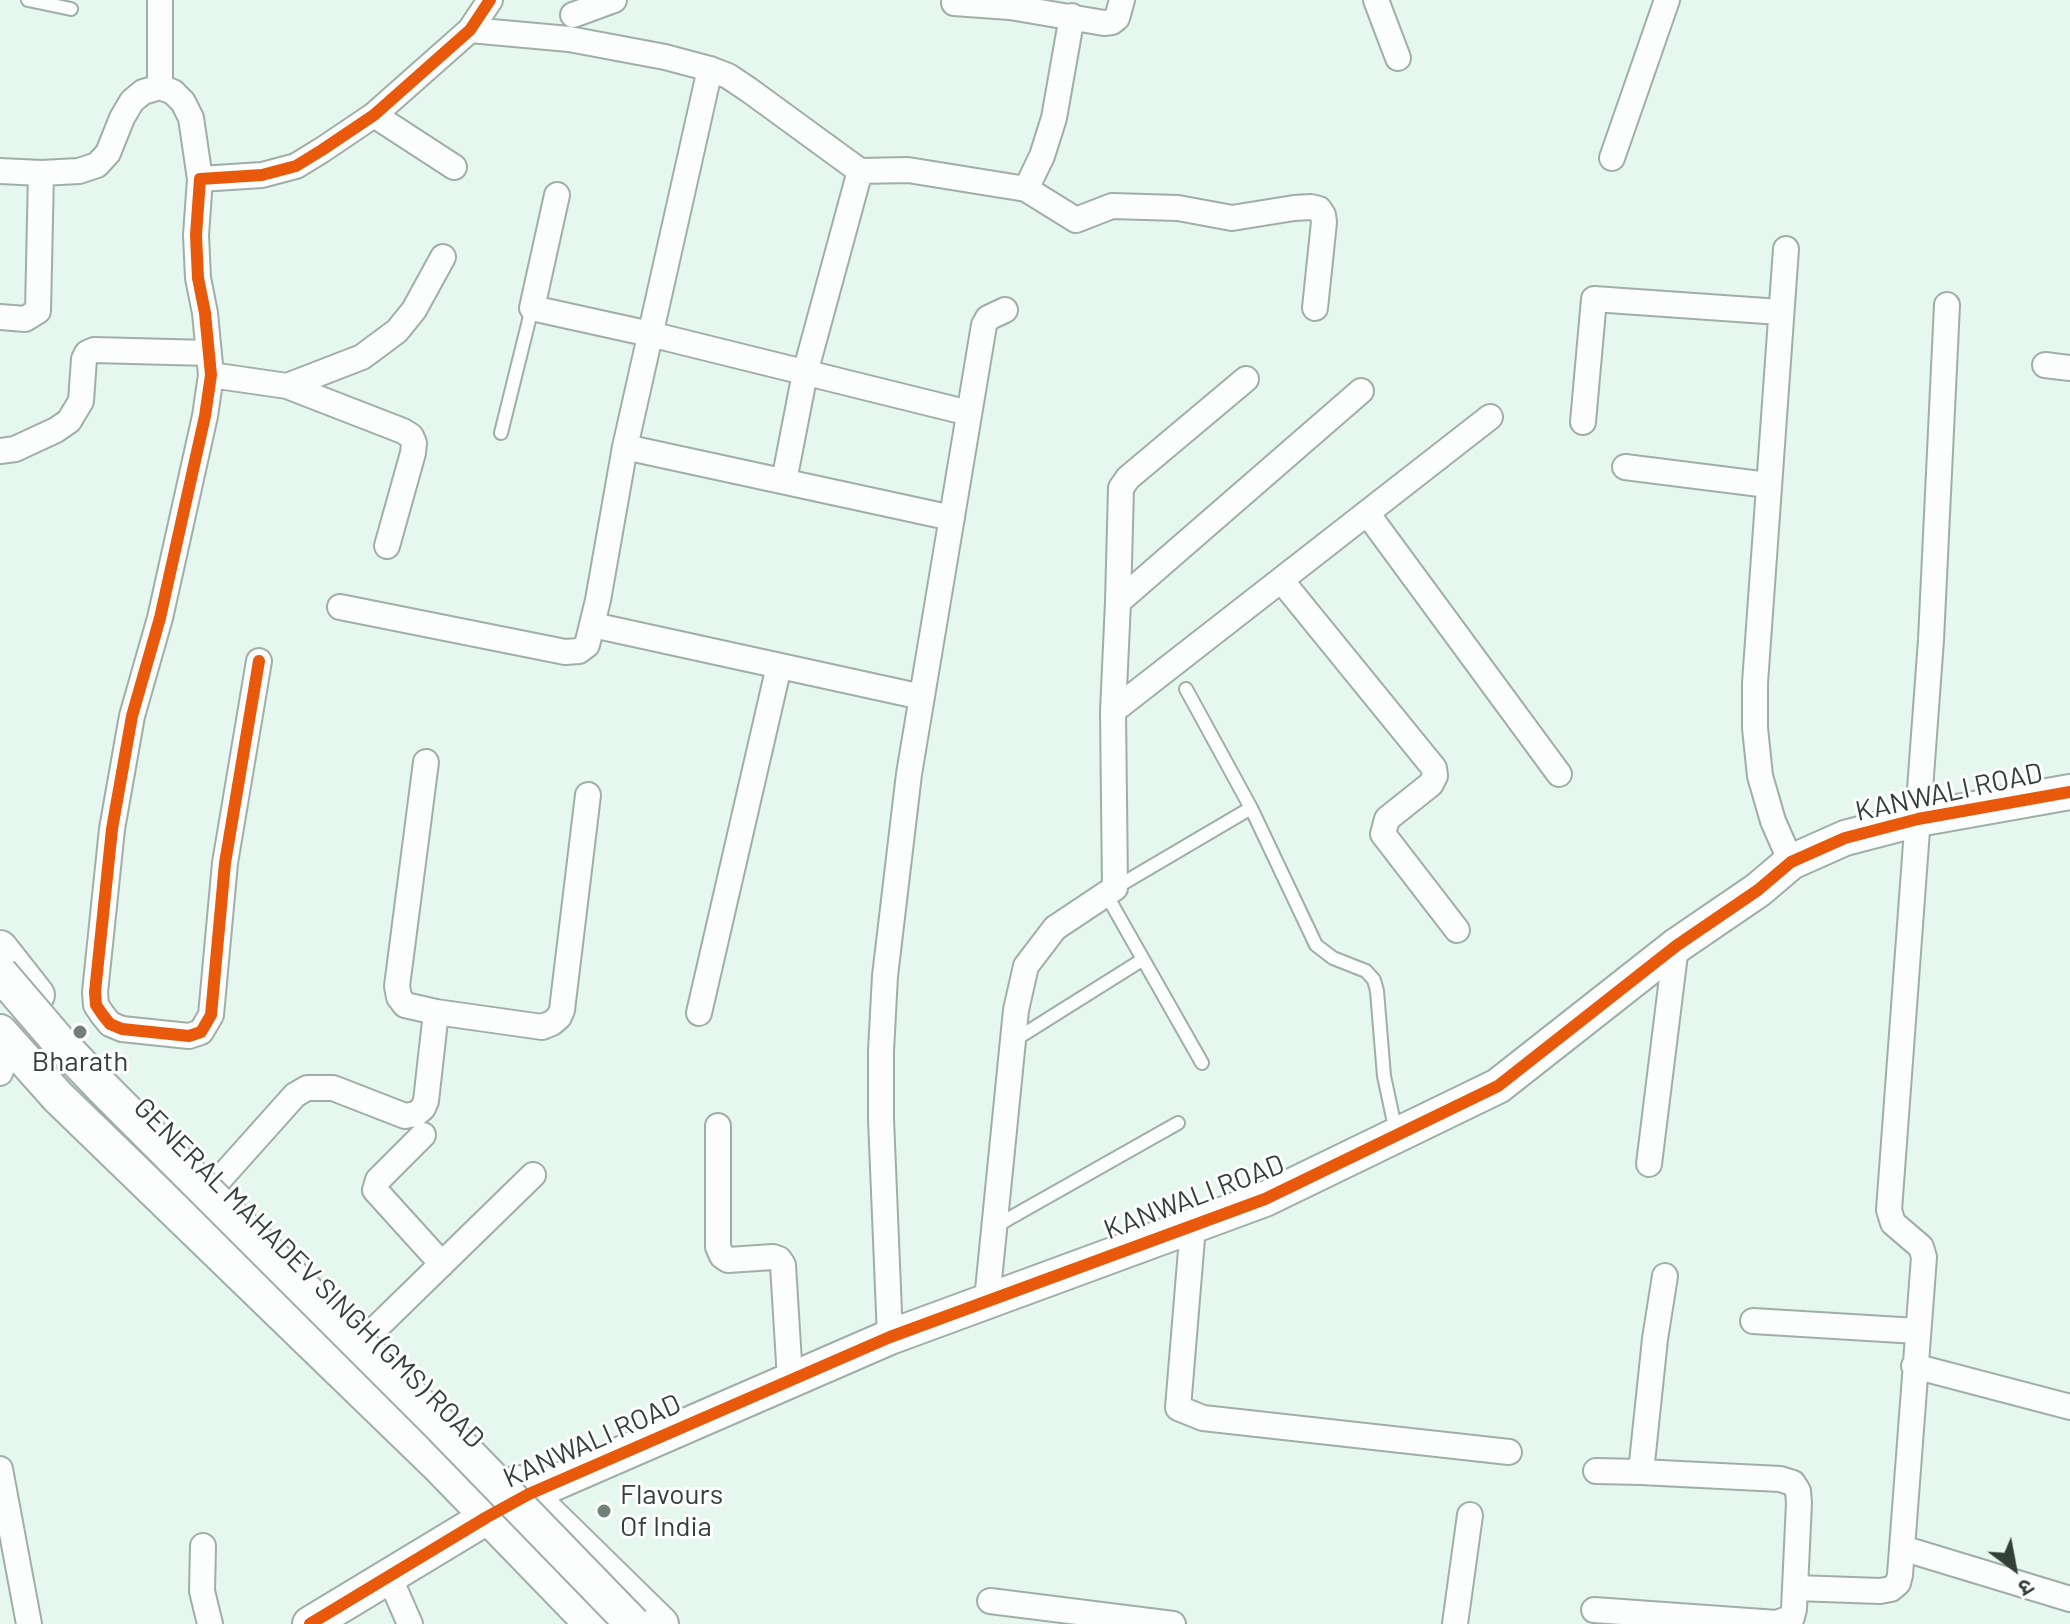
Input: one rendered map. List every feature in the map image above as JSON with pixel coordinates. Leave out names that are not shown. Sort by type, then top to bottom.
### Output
[{"type":"street","points":[[160,0],[160,87]]},
{"type":"street","points":[[200,179],[262,175],[296,166],[374,115],[470,30],[490,0]]},
{"type":"street","points":[[470,30],[572,18],[614,0]]},
{"type":"street","points":[[954,3],[1010,4],[1112,22],[1117,18],[1122,0]]},
{"type":"street","points":[[1376,0],[1398,58]]},
{"type":"street","points":[[1612,158],[1667,0]]},
{"type":"street","points":[[1026,189],[1042,156],[1054,118],[1072,16]]},
{"type":"street","points":[[572,18],[665,57],[728,76],[860,171],[908,170],[1026,189],[1076,220],[1112,206],[1178,208],[1232,218],[1294,208],[1319,209],[1324,222],[1315,308]]},
{"type":"street","points":[[340,607],[565,652],[579,651],[587,645],[625,447],[710,69]]},
{"type":"street","points":[[0,171],[79,171],[97,165],[108,153],[132,101],[143,92],[160,87],[173,92],[183,102],[191,118],[200,179],[196,235],[198,278],[210,364],[205,416],[167,587],[132,716],[112,829],[95,992],[96,1005],[102,1014],[110,1024],[122,1029],[189,1036],[201,1032],[211,1015],[225,863],[259,661]]},
{"type":"street","points":[[374,115],[454,167]]},
{"type":"street","points":[[784,481],[805,373],[860,171]]},
{"type":"street","points":[[0,317],[25,319],[38,311],[41,173]]},
{"type":"street","points":[[557,195],[532,308],[969,413]]},
{"type":"street","points":[[1786,249],[1755,683],[1755,728],[1760,776],[1773,821],[1791,862]]},
{"type":"street","points":[[287,386],[362,357],[397,331],[414,310],[443,257]]},
{"type":"street","points":[[1583,422],[1594,299],[1780,312]]},
{"type":"street","points":[[1796,1588],[1880,1591],[1891,1589],[1898,1583],[1900,1575],[1924,1257],[1921,1247],[1893,1223],[1889,1210],[1931,640],[1947,305]]},
{"type":"street","points":[[890,1337],[881,1051],[885,976],[909,774],[984,325],[988,318],[1005,310]]},
{"type":"street","points":[[0,451],[15,449],[69,421],[81,401],[84,359],[87,353],[94,350],[210,364],[287,386],[411,436],[413,453],[387,546]]},
{"type":"street","points":[[2045,365],[2070,368]]},
{"type":"street","points":[[987,1300],[1020,985],[1026,966],[1055,928],[1110,891],[1121,488],[1128,478],[1246,379]]},
{"type":"street","points":[[1118,602],[1361,391]]},
{"type":"street","points":[[1113,711],[1490,417]]},
{"type":"street","points":[[625,447],[952,518]]},
{"type":"street","points":[[1625,467],[1768,485]]},
{"type":"street","points":[[1367,513],[1559,774]]},
{"type":"street","points":[[1281,580],[1434,768],[1435,776],[1431,784],[1387,819],[1383,834],[1457,930]]},
{"type":"street","points":[[593,625],[922,697]]},
{"type":"street","points":[[699,1013],[779,666]]},
{"type":"street","points":[[426,762],[397,986],[399,997],[405,1005],[436,1012],[542,1027],[559,1017],[588,795]]},
{"type":"street","name":"KANWALI ROAD","points":[[310,1624],[529,1494],[890,1337],[1265,1199],[1498,1086],[1676,946],[1758,890],[1791,862],[1845,838],[1918,819],[2070,792]]},
{"type":"street","points":[[1649,1164],[1676,946]]},
{"type":"street","name":"GENERAL MAHADEV SINGH (GMS) ROAD","points":[[0,948],[39,997],[157,1122],[219,1180],[661,1624]]},
{"type":"street","points":[[0,973],[104,1089],[437,1422],[633,1624]]},
{"type":"street","points":[[0,1000],[27,1031],[618,1624]]},
{"type":"street","points":[[219,1180],[295,1095],[307,1088],[333,1088],[405,1116],[416,1114],[426,1101],[436,1012]]},
{"type":"street","name":"GENERAL MAHADEV SINGH (GMS) ROAD","points":[[4,1050],[58,1097],[341,1371],[588,1620]]},
{"type":"street","points":[[718,1126],[718,1247],[728,1260],[773,1257],[783,1265],[790,1379]]},
{"type":"street","points":[[423,1135],[378,1180],[375,1190],[442,1264]]},
{"type":"street","points":[[341,1371],[371,1333],[533,1175]]},
{"type":"street","points":[[1193,1226],[1178,1408],[1203,1418],[1509,1452]]},
{"type":"street","points":[[1641,1472],[1665,1276]]},
{"type":"street","points":[[282,1314],[307,1302],[319,1280]]},
{"type":"street","points":[[1753,1321],[1917,1331]]},
{"type":"street","points":[[1914,1366],[2070,1407]]},
{"type":"street","points":[[0,1469],[29,1624]]},
{"type":"street","points":[[1594,1610],[1777,1623],[1792,1617],[1799,1503],[1798,1491],[1793,1483],[1780,1479],[1596,1471]]},
{"type":"street","points":[[1455,1624],[1470,1515]]},
{"type":"street","points":[[203,1546],[202,1591],[210,1624]]},
{"type":"street","points":[[1902,1548],[2070,1599]]},
{"type":"street","points":[[389,1576],[410,1624]]},
{"type":"street","points":[[588,1620],[619,1582]]},
{"type":"street","points":[[990,1601],[1173,1624]]},
{"type":"lane","points":[[28,0],[71,9]]},
{"type":"lane","points":[[501,433],[532,308]]},
{"type":"lane","points":[[1186,689],[1251,808],[1316,945],[1333,958],[1366,971],[1374,980],[1384,1076],[1397,1135]]},
{"type":"lane","points":[[1202,1063],[1142,960],[1110,891],[1251,808]]},
{"type":"lane","points":[[1013,1041],[1142,960]]},
{"type":"lane","points":[[994,1227],[1178,1123]]},
{"type":"cycle path","points":[[259,661],[225,863],[211,1015],[201,1032],[189,1036],[122,1029],[110,1024],[102,1014],[96,1005],[95,992],[112,829],[132,716],[160,618],[205,416],[211,375],[198,278],[196,235],[200,179],[262,175],[296,166],[322,150],[374,115],[470,30],[490,0]]},
{"type":"cycle path","points":[[310,1624],[529,1494],[890,1337],[1265,1199],[1498,1086],[1676,946],[1758,890],[1791,862],[1845,838],[1918,819],[2070,792]]},
{"type":"place","name":"Bharath","points":[[80,1032]]},
{"type":"place","name":"Flavours Of India","points":[[604,1511]]}]
